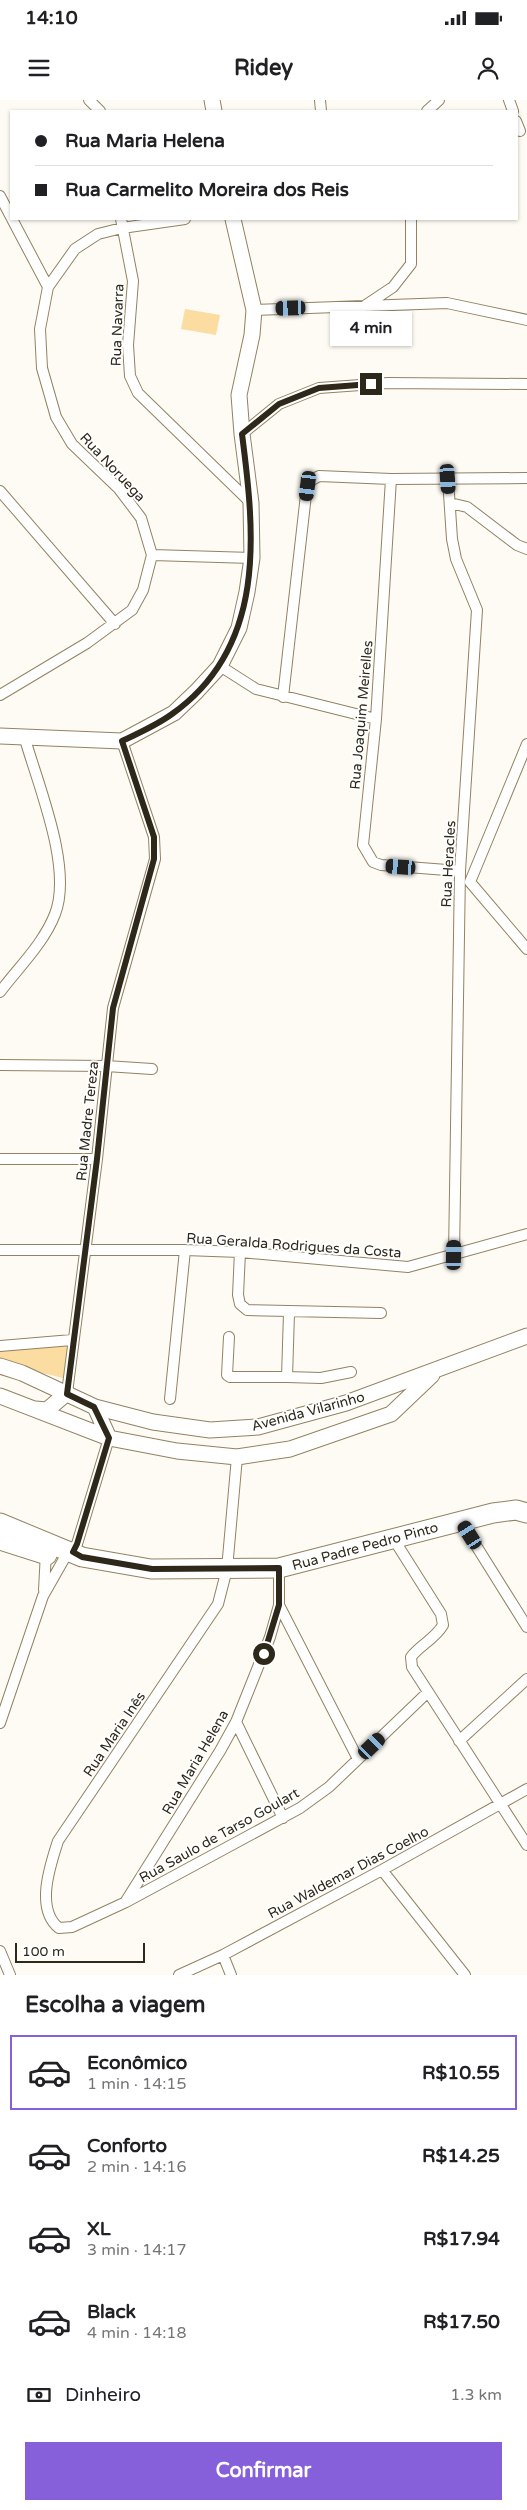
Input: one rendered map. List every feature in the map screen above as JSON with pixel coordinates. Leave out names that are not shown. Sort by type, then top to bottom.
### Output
[{"type":"highway","name":"Rua Padre Pedro Pinto","points":[[2,1529],[62,1553],[152,1569],[279,1568],[460,1520],[516,1510],[527,1513]]},
{"type":"main road","points":[[0,736],[122,741],[174,713],[220,666],[239,628],[248,592],[252,558],[251,503],[239,396],[252,335],[254,310],[233,220]]},
{"type":"main road","name":"Avenida Vilarinho","points":[[0,1366],[94,1407],[153,1422],[210,1430],[258,1427],[346,1403],[527,1336]]},
{"type":"main road","name":"Avenida Vilarinho","points":[[0,1396],[109,1438],[177,1451],[237,1457],[290,1449],[391,1414],[441,1368]]},
{"type":"main road","points":[[19,1404],[45,1411],[67,1394]]},
{"type":"main road","points":[[94,1407],[109,1438]]},
{"type":"street","points":[[89,100],[100,110]]},
{"type":"street","points":[[427,110],[439,100]]},
{"type":"street","points":[[0,196],[10,214]]},
{"type":"street","points":[[13,220],[48,287]]},
{"type":"street","name":"Rua Noruega","points":[[152,555],[141,518],[119,489],[72,444],[56,417],[42,368],[40,329],[48,287],[75,249],[98,234],[122,223],[169,220]]},
{"type":"street","points":[[365,306],[393,286],[411,264],[412,220]]},
{"type":"street","name":"Rua Navarra","points":[[122,223],[133,281],[128,346],[130,376],[138,392],[251,503]]},
{"type":"street","points":[[254,310],[447,303],[527,320]]},
{"type":"street","points":[[242,434],[279,404],[319,388],[388,383],[527,384]]},
{"type":"street","points":[[283,697],[308,486],[312,480],[319,476],[391,479],[527,478]]},
{"type":"street","name":"Rua Joaquim Meirelles","points":[[391,479],[376,720],[363,845],[373,862],[382,865],[460,872]]},
{"type":"street","name":"Rua Heracles","points":[[448,479],[452,539],[456,559],[477,610],[460,872],[465,883],[454,1255]]},
{"type":"street","points":[[0,491],[115,624]]},
{"type":"street","points":[[450,503],[467,507],[517,545],[527,549]]},
{"type":"street","points":[[0,695],[115,624],[132,610],[143,590],[152,555],[252,558]]},
{"type":"street","points":[[220,666],[256,689],[376,720]]},
{"type":"street","points":[[0,992],[43,936],[56,914],[60,889],[59,858],[25,738]]},
{"type":"street","name":"Rua Madre Tereza","points":[[67,1394],[72,1340],[97,1159],[113,1008],[154,859],[154,837],[122,741]]},
{"type":"street","points":[[527,744],[465,883],[527,949]]},
{"type":"street","points":[[0,1065],[106,1066],[152,1069]]},
{"type":"street","points":[[0,1159],[97,1159]]},
{"type":"street","name":"Rua Geralda Rodrigues da Costa","points":[[0,1250],[186,1250],[240,1252],[408,1267],[527,1234]]},
{"type":"street","points":[[170,1399],[186,1250]]},
{"type":"street","points":[[240,1252],[240,1304],[247,1310],[289,1313],[381,1313]]},
{"type":"street","points":[[287,1377],[289,1313]]},
{"type":"street","points":[[229,1337],[226,1375],[230,1377],[321,1378],[351,1372]]},
{"type":"street","points":[[0,1346],[72,1340]]},
{"type":"street","points":[[0,1723],[43,1596],[62,1553],[77,1544],[109,1438]]},
{"type":"street","name":"Rua Maria Inês","points":[[52,1922],[47,1912],[48,1890],[50,1864],[58,1841],[202,1631],[218,1604],[227,1569],[237,1457]]},
{"type":"street","points":[[460,1520],[527,1627]]},
{"type":"street","points":[[393,1538],[441,1614],[443,1625],[438,1634],[417,1649],[410,1658],[412,1667],[458,1741],[527,1845]]},
{"type":"street","points":[[43,1596],[62,1553]]},
{"type":"street","name":"Rua Maria Helena","points":[[126,1902],[236,1722],[270,1637],[279,1605],[279,1568]]},
{"type":"street","points":[[279,1605],[358,1759]]},
{"type":"street","points":[[458,1741],[525,1684]]},
{"type":"street","name":"Rua Saulo de Tarso Goulart","points":[[52,1922],[59,1928],[72,1927],[126,1902],[283,1818],[329,1787],[427,1693]]},
{"type":"street","points":[[236,1722],[283,1818]]},
{"type":"street","name":"Rua Waldemar Dias Coelho","points":[[179,1975],[223,1955],[382,1870],[502,1805],[527,1788]]},
{"type":"street","points":[[382,1870],[462,1974]]},
{"type":"street","points":[[0,1951],[10,1975]]},
{"type":"street","points":[[223,1955],[231,1975]]},
{"type":"shaded area","points":[[185,309],[220,315],[216,335],[181,329]]},
{"type":"shaded area","points":[[69,1343],[63,1378],[0,1363],[0,1348]]},
{"type":"route","points":[[264,1654],[279,1605],[279,1568],[152,1569],[82,1557],[73,1552],[109,1438],[94,1407],[67,1394],[72,1340],[97,1159],[113,1008],[154,859],[154,837],[122,741],[174,713],[196,692],[220,666],[239,628],[248,592],[252,558],[251,503],[242,434],[279,404],[319,388],[371,384]]}]
